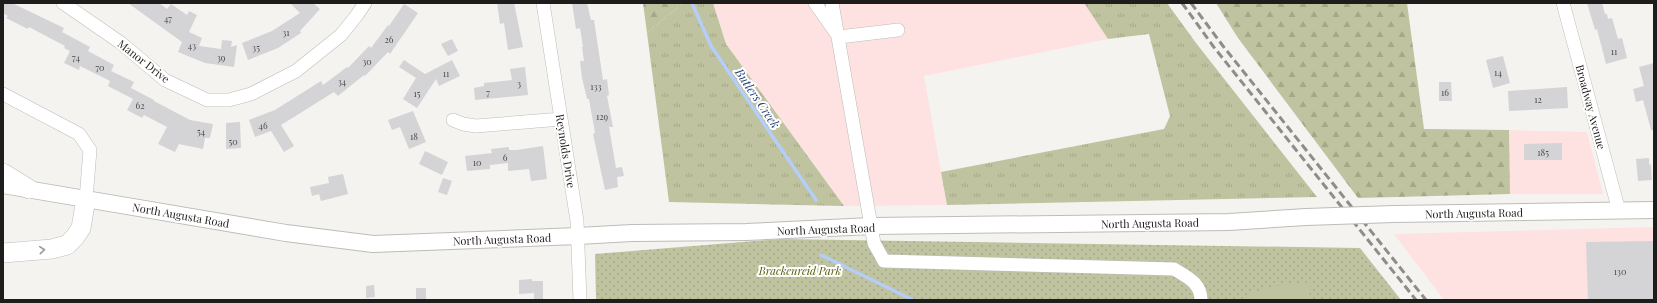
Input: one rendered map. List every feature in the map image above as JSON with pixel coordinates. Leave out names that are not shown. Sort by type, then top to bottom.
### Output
[{"type":"highway","points":[[3,173],[29,189]]},
{"type":"highway","points":[[3,253],[52,249],[68,245],[81,228],[86,199]]},
{"type":"main road","name":"North Augusta Road","points":[[3,185],[286,233],[373,244],[632,233],[746,232],[871,226],[1229,222],[1306,217],[1394,214],[1654,210]]},
{"type":"street","name":"Manor Drive","points":[[63,3],[121,43],[165,80],[207,100],[229,100],[252,94],[296,71],[340,35],[365,3]]},
{"type":"street","name":"Reynolds Drive","points":[[543,3],[577,221],[580,300]]},
{"type":"street","points":[[815,3],[839,37]]},
{"type":"street","points":[[832,3],[874,243],[884,261],[1174,269],[1195,283],[1201,293],[1201,300]]},
{"type":"street","name":"Broadway Avenue","points":[[1563,3],[1619,211]]},
{"type":"street","points":[[839,37],[898,30]]},
{"type":"street","points":[[3,94],[79,134],[90,150],[86,199]]},
{"type":"street","points":[[453,120],[463,124],[476,126],[561,119]]},
{"type":"shaded area","points":[[713,3],[1084,3],[1108,39],[924,76],[947,205],[844,206],[726,44]]},
{"type":"shaded area","points":[[1509,130],[1587,132],[1603,194],[1510,194]]},
{"type":"shaded area","points":[[1654,227],[1654,300],[1444,300],[1394,234]]},
{"type":"green space","points":[[643,3],[683,3],[647,33]]},
{"type":"green space","points":[[683,3],[713,3],[726,44],[844,206],[669,202],[647,33]]},
{"type":"green space","points":[[1084,3],[1167,3],[1196,43],[1317,197],[947,205],[941,172],[1164,129],[1170,116],[1149,34],[1108,39]]},
{"type":"green space","points":[[1216,3],[1407,3],[1424,129],[1509,130],[1510,194],[1358,198],[1238,38]]},
{"type":"green space","name":"Brackenreid Park","points":[[781,239],[1360,248],[1401,300],[596,300],[595,254]]},
{"type":"green space","points":[[1311,282],[1309,300],[1238,300],[1268,287]]},
{"type":"building","points":[[3,3],[12,3],[64,28],[62,32],[90,47],[88,51],[114,65],[111,71],[134,82],[131,88],[190,120],[213,124],[210,138],[205,138],[203,149],[179,144],[175,152],[158,144],[167,127],[144,115],[142,118],[127,110],[133,99],[108,86],[110,81],[80,66],[79,70],[64,63],[70,51],[64,48],[65,46],[29,27],[28,29],[6,18],[8,16],[3,13]]},
{"type":"building","points":[[128,3],[159,3],[167,9],[171,4],[187,15],[189,11],[197,15],[189,32],[202,38],[199,46],[221,49],[222,40],[232,41],[231,47],[237,45],[234,67],[205,63],[178,52],[182,42]]},
{"type":"building","points":[[290,3],[313,3],[320,9],[300,31],[301,33],[278,48],[248,60],[242,43],[272,31],[300,13]]},
{"type":"building","points":[[497,3],[514,3],[523,47],[508,50],[504,23],[500,24]]},
{"type":"building","points":[[572,3],[587,3],[591,20],[594,20],[603,80],[607,79],[609,95],[607,96],[613,127],[609,127],[616,168],[622,167],[624,176],[617,177],[618,187],[605,190],[593,134],[595,133],[589,99],[587,99],[582,78],[580,61],[584,61],[580,28],[576,29]]},
{"type":"building","points":[[1587,3],[1602,3],[1608,19],[1612,18],[1618,39],[1622,38],[1627,58],[1606,64],[1597,29],[1595,30]]},
{"type":"building","points":[[404,4],[418,13],[390,54],[388,52],[365,76],[364,75],[338,96],[334,92],[281,125],[294,146],[284,152],[271,131],[255,137],[249,120],[275,110],[321,81],[323,85],[347,67],[348,68],[369,46],[371,48],[388,25],[389,26]]},
{"type":"building","points":[[452,39],[458,51],[448,56],[441,44]]},
{"type":"building","points":[[1503,56],[1510,83],[1493,88],[1486,60]]},
{"type":"building","points":[[404,60],[425,74],[452,60],[460,76],[439,86],[436,79],[417,108],[403,99],[416,78],[399,67]]},
{"type":"building","points":[[1654,63],[1654,130],[1651,130],[1643,100],[1636,102],[1633,89],[1644,86],[1639,67]]},
{"type":"building","points":[[525,67],[528,95],[475,100],[474,88],[484,86],[484,83],[512,80],[510,69]]},
{"type":"building","points":[[1439,82],[1451,82],[1452,101],[1439,101]]},
{"type":"building","points":[[1567,87],[1568,108],[1509,111],[1508,91]]},
{"type":"building","points":[[413,111],[426,142],[409,149],[400,127],[392,130],[388,120]]},
{"type":"building","points":[[240,122],[241,148],[226,149],[226,123]]},
{"type":"building","points":[[1562,143],[1562,160],[1524,160],[1524,144]]},
{"type":"building","points":[[543,146],[547,179],[531,181],[529,169],[508,171],[508,163],[490,165],[490,169],[467,171],[465,156],[492,153],[491,149],[509,147],[509,150],[517,150]]},
{"type":"building","points":[[425,151],[448,162],[442,175],[419,164]]},
{"type":"building","points":[[1649,158],[1652,180],[1638,181],[1636,159]]},
{"type":"building","points":[[343,174],[348,194],[321,201],[319,194],[312,196],[310,187],[329,183],[328,177]]},
{"type":"building","points":[[443,178],[452,181],[447,195],[438,192]]},
{"type":"building","points":[[1654,241],[1654,300],[1588,300],[1586,242]]},
{"type":"building","points":[[532,279],[532,281],[543,281],[543,300],[534,300],[534,293],[519,294],[519,280]]},
{"type":"building","points":[[374,285],[375,297],[366,298],[366,286]]},
{"type":"building","points":[[416,288],[426,288],[426,300],[416,300]]},
{"type":"waterway","name":"Butlers Creek","points":[[692,3],[711,46],[816,200]]},
{"type":"waterway","name":"Butlers Creek","points":[[821,255],[913,300]]},
{"type":"railway","points":[[1182,3],[1213,46],[1416,300]]},
{"type":"railway","points":[[1191,3],[1223,46],[1426,300]]}]
